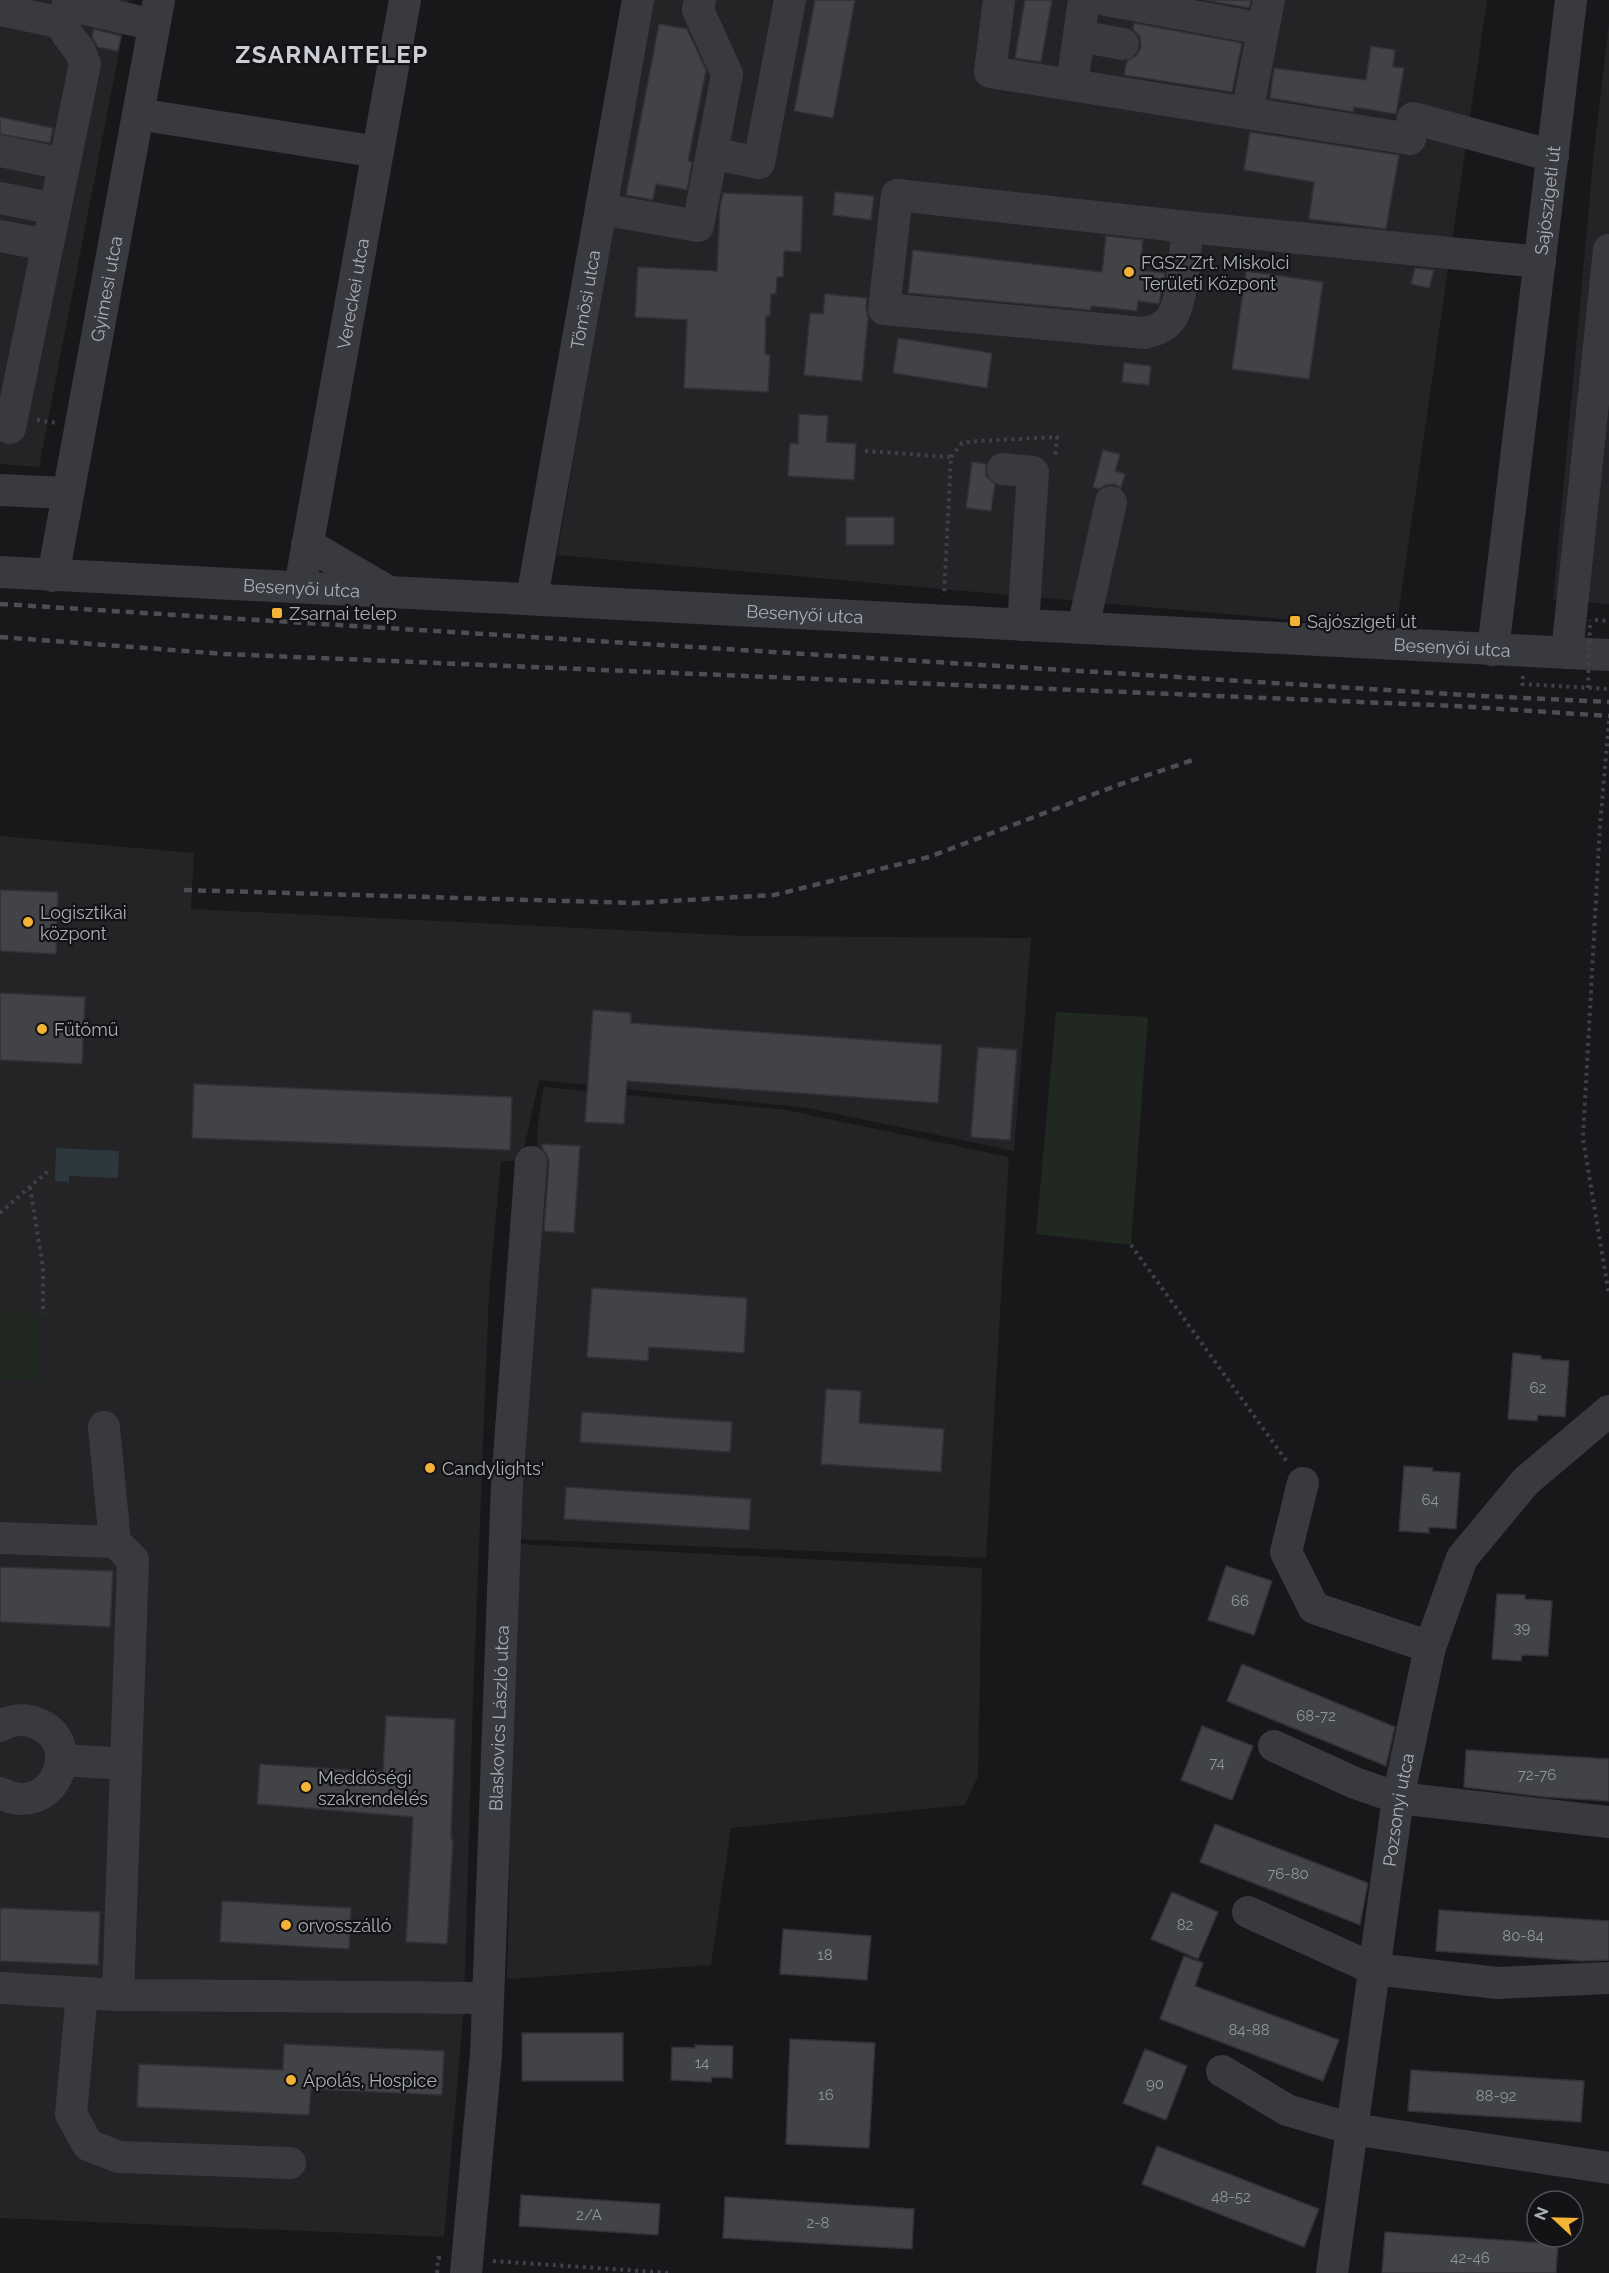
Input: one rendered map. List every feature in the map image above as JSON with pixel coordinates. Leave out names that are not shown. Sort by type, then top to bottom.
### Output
[{"type":"street","name":"Vereckei utca","points":[[300,587],[405,0]]},
{"type":"street","name":"Tömösi utca","points":[[532,598],[638,0]]},
{"type":"street","points":[[601,209],[698,226],[727,74],[698,10],[700,0]]},
{"type":"street","points":[[712,153],[759,163],[790,0]]},
{"type":"street","points":[[999,0],[990,72],[1410,139],[1413,118],[1553,156]]},
{"type":"street","points":[[1072,84],[1084,0]]},
{"type":"street","points":[[1106,0],[1266,14],[1247,112]]},
{"type":"street","name":"Sajószigeti út","points":[[1493,650],[1571,0]]},
{"type":"street","points":[[9,411],[12,359],[47,245],[85,64],[80,51],[68,34],[66,9]]},
{"type":"street","points":[[0,10],[66,9],[156,12]]},
{"type":"street","name":"Gyimesi utca","points":[[53,576],[156,12]]},
{"type":"street","points":[[1079,36],[1123,44]]},
{"type":"street","points":[[138,114],[378,152]]},
{"type":"street","points":[[0,151],[64,164]]},
{"type":"street","points":[[1188,227],[1177,304],[1172,317],[1157,330],[1133,334],[884,309],[897,195],[1540,262]]},
{"type":"street","points":[[0,198],[55,209]]},
{"type":"street","points":[[0,236],[47,245]]},
{"type":"street","points":[[1567,653],[1609,250]]},
{"type":"street","points":[[1003,469],[1033,472],[1023,625]]},
{"type":"street","points":[[0,490],[68,494]]},
{"type":"street","points":[[1083,628],[1111,502]]},
{"type":"street","points":[[307,544],[388,591]]},
{"type":"street","name":"Besenyői utca","points":[[0,572],[1609,655]]},
{"type":"street","name":"Blaskovics László utca","points":[[467,2266],[486,2055],[507,1484],[531,1162]]},
{"type":"street","name":"Pozsonyi utca","points":[[1332,2273],[1398,1798],[1430,1647],[1462,1558],[1526,1481],[1609,1412]]},
{"type":"street","points":[[104,1427],[115,1542],[134,1560],[118,1995]]},
{"type":"street","points":[[1303,1483],[1286,1552],[1314,1608],[1430,1647]]},
{"type":"street","points":[[0,1538],[115,1542]]},
{"type":"street","points":[[0,1726],[15,1720],[29,1720],[42,1725],[56,1741],[61,1760],[59,1773],[53,1784],[33,1798],[21,1800],[0,1793]]},
{"type":"street","points":[[1274,1746],[1355,1783],[1398,1798],[1609,1822]]},
{"type":"street","points":[[61,1760],[126,1764]]},
{"type":"street","points":[[1248,1912],[1374,1969],[1497,1983],[1609,1978]]},
{"type":"street","points":[[0,1988],[118,1995],[488,1998]]},
{"type":"street","points":[[82,1993],[71,2114],[88,2145],[119,2157],[290,2163]]},
{"type":"street","points":[[1222,2071],[1287,2110],[1352,2129],[1609,2168]]},
{"type":"path","points":[[9,411],[81,426]]},
{"type":"path","points":[[865,451],[951,457],[942,620]]},
{"type":"path","points":[[1588,688],[1590,620],[1609,621]]},
{"type":"path","points":[[1523,670],[1522,684],[1609,689]]},
{"type":"path","points":[[1609,721],[1600,825],[1583,1139],[1609,1295]]},
{"type":"path","points":[[0,1213],[49,1170]]},
{"type":"path","points":[[30,1187],[43,1268],[43,1314]]},
{"type":"path","points":[[1131,1245],[1303,1483]]},
{"type":"path","points":[[437,2273],[438,2258],[467,2266],[670,2273]]},
{"type":"shaded area","points":[[0,0],[129,0],[39,467],[0,464]]},
{"type":"shaded area","points":[[652,0],[1487,0],[1396,629],[557,555]]},
{"type":"shaded area","points":[[1609,23],[1609,604],[1553,600],[1594,151]]},
{"type":"shaded area","points":[[0,836],[194,853],[191,909],[746,936],[1031,938],[1014,1151],[808,1108],[539,1080],[521,1161],[501,1161],[489,1293],[464,2005],[444,2237],[0,2218]]},
{"type":"shaded area","points":[[1056,1012],[1148,1017],[1131,1245],[1036,1234]]},
{"type":"shaded area","points":[[544,1087],[786,1110],[1009,1157],[986,1558],[515,1539],[538,1123]]},
{"type":"shaded area","points":[[56,1148],[119,1151],[118,1178],[69,1176],[69,1182],[55,1181]]},
{"type":"shaded area","points":[[0,1312],[43,1314],[39,1382],[0,1380]]},
{"type":"shaded area","points":[[517,1544],[982,1568],[978,1776],[965,1805],[731,1828],[711,1965],[507,1979]]},
{"type":"building","points":[[815,0],[855,0],[833,118],[794,111]]},
{"type":"building","points":[[1025,0],[1052,0],[1041,62],[1015,58]]},
{"type":"building","points":[[1205,0],[1251,0],[1249,8]]},
{"type":"building","points":[[1134,23],[1242,43],[1232,92],[1124,75],[1127,61],[1136,56],[1141,48],[1140,37],[1133,29]]},
{"type":"building","points":[[659,24],[687,29],[706,70],[688,161],[692,162],[687,190],[656,184],[653,200],[626,195]]},
{"type":"building","points":[[94,29],[121,36],[118,51],[98,47],[92,37]]},
{"type":"building","points":[[1371,46],[1395,50],[1393,67],[1404,68],[1396,114],[1354,107],[1353,112],[1270,98],[1274,68],[1366,80]]},
{"type":"building","points":[[0,117],[53,128],[50,143],[0,134]]},
{"type":"building","points":[[1250,132],[1399,155],[1386,229],[1309,219],[1314,182],[1244,170]]},
{"type":"building","points":[[835,192],[874,196],[871,220],[833,215]]},
{"type":"building","points":[[723,193],[803,196],[801,252],[784,251],[783,277],[777,277],[776,294],[771,294],[770,316],[766,316],[765,354],[770,355],[768,392],[684,388],[687,320],[635,317],[638,267],[717,271],[720,207]]},
{"type":"building","points":[[1106,236],[1143,240],[1140,270],[1165,273],[1159,304],[1138,301],[1137,311],[1091,306],[1091,310],[908,293],[913,250],[1102,272]]},
{"type":"building","points":[[1415,268],[1434,270],[1429,288],[1411,284]]},
{"type":"building","points":[[1246,271],[1323,282],[1309,379],[1232,369]]},
{"type":"building","points":[[825,294],[867,298],[868,318],[862,381],[804,375],[810,313],[823,314]]},
{"type":"building","points":[[898,338],[992,353],[987,388],[893,373]]},
{"type":"building","points":[[1124,363],[1151,366],[1149,385],[1122,382]]},
{"type":"building","points":[[799,414],[828,416],[826,442],[856,444],[854,480],[788,476],[790,443],[798,444]]},
{"type":"building","points":[[1103,450],[1120,454],[1115,471],[1125,474],[1121,488],[1114,484],[1099,489],[1093,487]]},
{"type":"building","points":[[972,462],[986,464],[986,476],[995,484],[991,511],[966,508]]},
{"type":"building","points":[[846,517],[894,517],[894,545],[846,545]]},
{"type":"building","name":"Logisztikai központ","points":[[0,890],[58,892],[56,954],[0,951]]},
{"type":"building","name":"Fűtőmű","points":[[0,993],[85,997],[82,1064],[0,1060]]},
{"type":"building","points":[[593,1010],[631,1013],[631,1023],[942,1045],[938,1103],[627,1081],[624,1124],[585,1122]]},
{"type":"building","points":[[978,1047],[1017,1050],[1010,1140],[971,1137]]},
{"type":"building","points":[[194,1084],[512,1097],[510,1150],[192,1138]]},
{"type":"building","points":[[542,1144],[580,1146],[574,1233],[544,1231],[549,1163]]},
{"type":"building","points":[[592,1288],[747,1298],[744,1353],[649,1347],[648,1361],[587,1357]]},
{"type":"building","points":[[1513,1353],[1541,1356],[1541,1359],[1569,1361],[1565,1417],[1538,1415],[1537,1421],[1508,1419]]},
{"type":"building","points":[[826,1389],[861,1391],[859,1423],[944,1429],[941,1472],[821,1464]]},
{"type":"building","points":[[582,1412],[732,1422],[730,1452],[580,1442]]},
{"type":"building","points":[[1404,1466],[1460,1473],[1456,1529],[1429,1527],[1429,1533],[1399,1531]]},
{"type":"building","points":[[566,1487],[751,1499],[749,1530],[564,1519]]},
{"type":"building","points":[[1226,1566],[1272,1581],[1254,1635],[1208,1620]]},
{"type":"building","points":[[0,1567],[113,1571],[110,1627],[0,1622]]},
{"type":"building","points":[[1497,1594],[1525,1595],[1525,1599],[1552,1601],[1548,1656],[1522,1655],[1521,1661],[1492,1659]]},
{"type":"building","points":[[1242,1664],[1395,1727],[1386,1766],[1227,1701]]},
{"type":"building","points":[[386,1716],[455,1719],[451,1839],[453,1839],[447,1944],[406,1942],[413,1817],[257,1804],[260,1764],[383,1772]]},
{"type":"building","points":[[1202,1726],[1253,1746],[1232,1800],[1181,1780]]},
{"type":"building","points":[[1466,1750],[1609,1759],[1609,1801],[1544,1797],[1464,1787]]},
{"type":"building","points":[[1215,1824],[1368,1883],[1360,1925],[1200,1862]]},
{"type":"building","points":[[1172,1892],[1218,1912],[1198,1959],[1151,1939]]},
{"type":"building","name":"orvosszálló","points":[[222,1901],[351,1908],[349,1949],[220,1942]]},
{"type":"building","points":[[0,1908],[100,1912],[98,1965],[0,1961]]},
{"type":"building","points":[[1439,1910],[1609,1921],[1609,1960],[1583,1961],[1436,1951]]},
{"type":"building","points":[[783,1929],[871,1936],[867,1980],[780,1974]]},
{"type":"building","points":[[1184,1956],[1203,1963],[1195,1986],[1339,2040],[1323,2081],[1160,2019]]},
{"type":"building","points":[[522,2033],[623,2033],[623,2081],[522,2081]]},
{"type":"building","points":[[790,2039],[875,2043],[869,2148],[786,2144]]},
{"type":"building","name":"Ápolás, Hospice","points":[[284,2044],[444,2051],[442,2095],[311,2089],[309,2115],[137,2107],[139,2064],[283,2070]]},
{"type":"building","points":[[695,2045],[733,2046],[732,2078],[712,2077],[711,2082],[671,2080],[672,2047],[695,2048]]},
{"type":"building","points":[[1145,2049],[1187,2066],[1166,2120],[1123,2103]]},
{"type":"building","points":[[1411,2070],[1584,2081],[1581,2122],[1408,2111]]},
{"type":"building","points":[[1157,2146],[1319,2209],[1304,2247],[1142,2184]]},
{"type":"building","points":[[521,2195],[660,2204],[658,2235],[519,2226]]},
{"type":"building","points":[[725,2197],[914,2209],[912,2249],[723,2238]]},
{"type":"building","points":[[1385,2232],[1525,2242],[1525,2249],[1558,2249],[1556,2273],[1382,2273]]},
{"type":"railway","points":[[0,604],[1609,702]]},
{"type":"railway","points":[[0,637],[225,654],[1456,706],[1609,716]]},
{"type":"railway","points":[[184,890],[635,903],[774,895],[929,857],[1118,785],[1193,760]]},
{"type":"place","name":"FGSZ Zrt. Miskolci Területi Központ","points":[[1129,272]]},
{"type":"place","name":"Zsarnai telep","points":[[277,613]]},
{"type":"place","name":"Sajószigeti út","points":[[1295,621]]},
{"type":"place","name":"Logisztikai központ","points":[[28,922]]},
{"type":"place","name":"Fűtőmű","points":[[42,1029]]},
{"type":"place","name":"Candylights'","points":[[430,1468]]},
{"type":"place","name":"Meddőségi szakrendelés","points":[[306,1787]]},
{"type":"place","name":"orvosszálló","points":[[286,1925]]},
{"type":"place","name":"Ápolás, Hospice","points":[[291,2080]]},
{"type":"district","name":"ZSARNAITELEP","points":[[332,54]]}]
